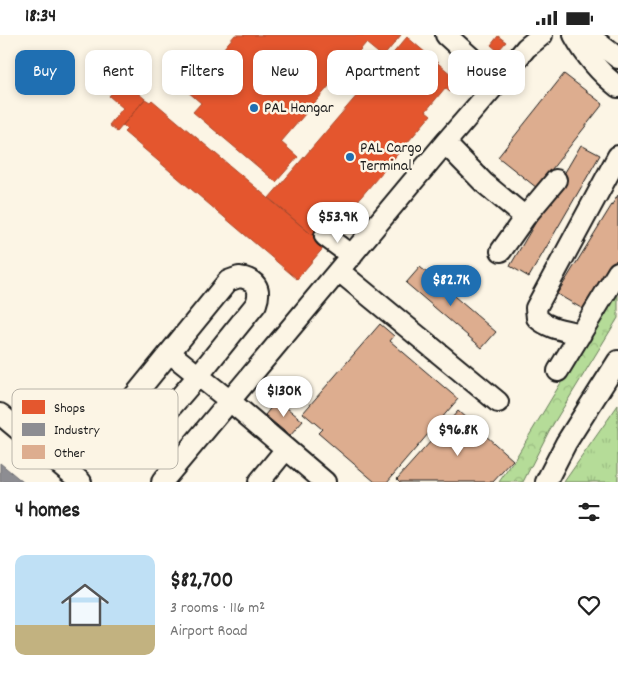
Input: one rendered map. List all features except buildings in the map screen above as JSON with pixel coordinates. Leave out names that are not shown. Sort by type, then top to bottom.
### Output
[{"type":"street","points":[[446,35],[463,50]]},
{"type":"street","points":[[524,50],[542,35]]},
{"type":"street","points":[[574,35],[589,58],[606,78],[618,87]]},
{"type":"street","points":[[588,35],[618,58]]},
{"type":"street","points":[[178,463],[487,95]]},
{"type":"street","points":[[445,143],[484,183],[525,217]]},
{"type":"street","points":[[581,334],[544,324],[537,318],[536,308],[618,156]]},
{"type":"street","points":[[501,251],[525,217],[556,180]]},
{"type":"street","points":[[324,236],[352,256]]},
{"type":"street","points":[[339,271],[498,402]]},
{"type":"street","points":[[558,371],[618,272]]},
{"type":"street","points":[[141,389],[228,281],[239,277],[250,280],[259,293],[256,304],[178,399]]},
{"type":"street","points":[[170,353],[230,401],[324,482]]},
{"type":"street","points":[[546,482],[566,443],[618,361]]},
{"type":"street","points":[[0,414],[12,424]]},
{"type":"street","points":[[259,482],[286,449]]},
{"type":"street","points":[[65,469],[80,482]]},
{"type":"street","points":[[162,482],[173,469]]},
{"type":"green space","points":[[618,288],[618,318],[549,431],[523,482],[499,482],[515,459]]},
{"type":"green space","points":[[618,405],[618,482],[564,482]]},
{"type":"place","name":"PAL Hangar","points":[[254,108]]},
{"type":"place","name":"PAL Cargo Terminal","points":[[350,157]]}]
